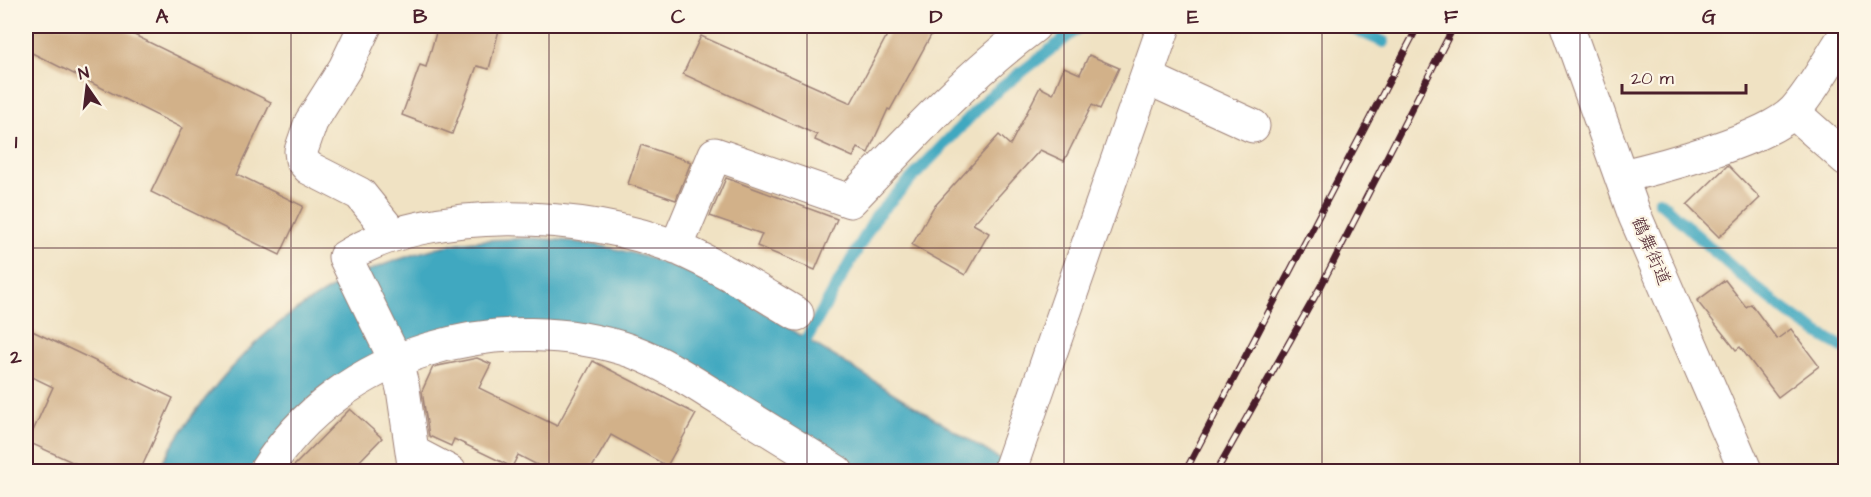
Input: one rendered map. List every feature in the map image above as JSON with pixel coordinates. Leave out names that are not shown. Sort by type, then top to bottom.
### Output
[{"type":"street","points":[[365,26],[345,68],[311,122],[301,151],[302,159],[309,168],[360,194],[393,235]]},
{"type":"street","points":[[676,248],[715,154],[850,201],[939,106],[1002,50],[1034,26]]},
{"type":"street","points":[[1011,465],[1148,78],[1164,26]]},
{"type":"street","name":"鶴舞街道","points":[[1567,26],[1635,216],[1746,471]]},
{"type":"street","points":[[1622,176],[1658,168],[1748,137],[1776,124],[1793,112],[1845,34]]},
{"type":"street","points":[[1148,78],[1253,126]]},
{"type":"street","points":[[1793,112],[1845,159]]},
{"type":"street","points":[[450,471],[413,462],[396,361],[345,257],[363,245],[393,235],[482,220],[528,219],[603,227],[676,248],[738,279],[797,315]]},
{"type":"street","points":[[265,471],[292,434],[314,412],[357,381],[396,361],[476,336],[528,334],[579,338],[623,349],[687,379],[837,471]]},
{"type":"water","points":[[527,238],[582,243],[631,253],[679,269],[729,291],[1019,471],[861,471],[649,345],[408,343],[253,471],[156,472],[179,435],[229,371],[256,342],[286,317],[320,295],[356,276],[397,260],[447,245],[472,241]]},
{"type":"building","points":[[26,26],[116,26],[271,102],[237,174],[303,206],[280,255],[151,192],[182,128],[26,50]]},
{"type":"building","points":[[438,26],[500,26],[489,69],[477,66],[452,134],[402,115],[420,65],[426,67]]},
{"type":"building","points":[[892,26],[936,26],[890,110],[888,109],[868,153],[858,148],[853,157],[815,140],[817,135],[683,74],[701,36],[851,103]]},
{"type":"building","points":[[1089,55],[1119,68],[1100,109],[1092,105],[1064,161],[1040,150],[973,224],[989,233],[965,275],[912,245],[933,208],[999,135],[1010,145],[1040,87],[1053,94],[1064,67],[1080,74]]},
{"type":"building","points":[[641,145],[691,162],[676,200],[628,184]]},
{"type":"building","points":[[1728,165],[1760,198],[1719,237],[1687,205]]},
{"type":"building","points":[[726,178],[837,219],[815,270],[757,246],[762,234],[710,216]]},
{"type":"building","points":[[1725,280],[1746,307],[1751,304],[1777,339],[1791,329],[1819,366],[1778,397],[1740,347],[1736,350],[1697,301]]},
{"type":"building","points":[[26,328],[173,398],[140,471],[92,471],[28,442],[53,387],[26,374]]},
{"type":"building","points":[[477,358],[491,364],[479,388],[557,426],[593,361],[696,414],[667,466],[611,435],[590,471],[549,471],[518,455],[512,467],[454,439],[451,446],[429,436],[422,391],[433,367]]},
{"type":"building","points":[[350,409],[382,438],[350,471],[289,471]]},
{"type":"waterway","points":[[799,352],[877,215],[988,98],[1081,26]]},
{"type":"waterway","points":[[1347,26],[1384,42]]},
{"type":"waterway","points":[[1659,201],[1771,300],[1795,318],[1846,349]]},
{"type":"railway","points":[[1185,472],[1418,26]]},
{"type":"railway","points":[[1216,472],[1322,284],[1454,26]]}]
